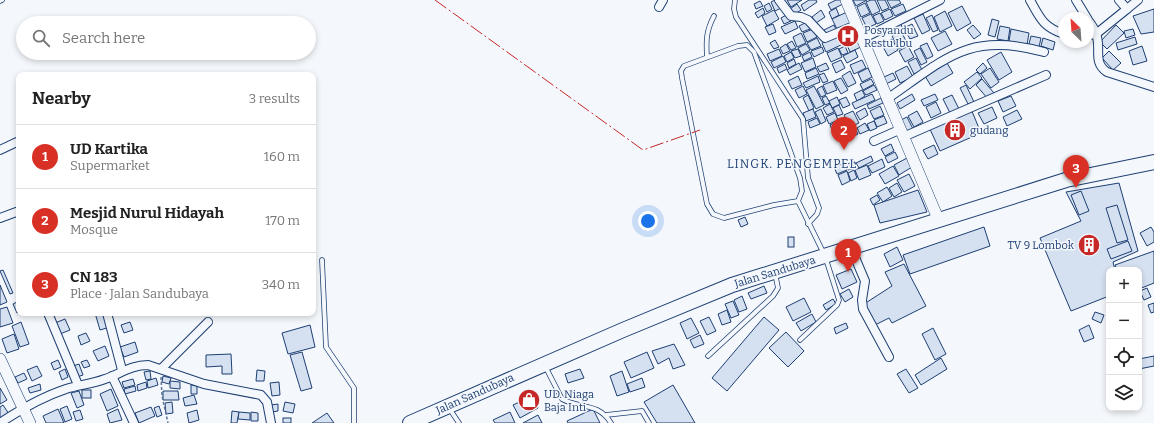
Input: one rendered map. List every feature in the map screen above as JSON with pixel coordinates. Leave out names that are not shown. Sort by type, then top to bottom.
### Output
[{"type":"highway","name":"Jalan Sandubaya","points":[[410,423],[699,298],[775,272],[822,250],[851,248],[939,221],[1043,186],[1106,176],[1154,162]]},
{"type":"street","points":[[780,0],[791,15],[808,20],[825,38],[856,24]]},
{"type":"street","points":[[846,0],[901,134],[939,221]]},
{"type":"street","points":[[862,39],[940,0]]},
{"type":"street","points":[[1030,0],[1044,24],[1052,30],[1058,32]]},
{"type":"street","points":[[1076,0],[1083,12]]},
{"type":"street","points":[[1119,0],[1127,9]]},
{"type":"street","points":[[1094,33],[1121,16],[1138,0]]},
{"type":"street","points":[[1094,42],[1101,68],[1107,72],[1154,87]]},
{"type":"street","points":[[887,100],[946,58],[965,50],[984,45],[1004,45],[1044,52]]},
{"type":"street","points":[[874,141],[901,134],[1046,75]]},
{"type":"street","points":[[0,150],[16,142]]},
{"type":"street","points":[[0,218],[16,212]]},
{"type":"street","points":[[851,248],[865,282],[862,300],[863,309],[889,357]]},
{"type":"street","points":[[49,316],[78,385]]},
{"type":"street","points":[[108,316],[122,370]]},
{"type":"street","points":[[161,369],[208,322]]},
{"type":"street","points":[[0,359],[30,423]]},
{"type":"street","points":[[0,423],[23,408],[45,397],[78,385],[93,383],[112,376],[122,370],[142,365],[161,369],[204,384],[259,394],[266,400],[271,423]]},
{"type":"street","points":[[112,376],[134,423]]},
{"type":"lane","points":[[735,0],[734,9],[736,17],[803,119],[808,178],[819,208],[809,226]]},
{"type":"lane","points":[[707,57],[707,30],[714,16]]},
{"type":"lane","points":[[798,201],[774,205],[724,218],[713,214],[708,204],[681,71],[684,66],[738,46],[747,45],[754,52],[800,178],[802,191],[798,201],[822,250],[839,300],[837,305],[800,340]]},
{"type":"lane","points":[[322,260],[326,347],[354,388],[354,423]]},
{"type":"lane","points":[[708,356],[773,296],[778,288],[775,272]]},
{"type":"lane","points":[[544,365],[562,399],[567,402],[594,407],[606,415],[610,423]]},
{"type":"lane","points":[[448,406],[459,423]]},
{"type":"lane","points":[[606,415],[642,411],[650,423]]},
{"type":"path","points":[[161,369],[162,396],[168,423]]},
{"type":"building","points":[[775,0],[781,8],[775,11],[771,2]]},
{"type":"building","points":[[787,0],[802,0],[791,7]]},
{"type":"building","points":[[809,0],[816,0],[817,2],[804,11],[801,5]]},
{"type":"building","points":[[836,0],[841,0],[843,4],[831,10],[828,4]]},
{"type":"building","points":[[853,0],[867,0],[856,6]]},
{"type":"building","points":[[875,0],[880,11],[872,15],[866,2]]},
{"type":"building","points":[[877,0],[885,0],[889,8],[882,11]]},
{"type":"building","points":[[887,0],[899,0],[901,3],[891,8]]},
{"type":"building","points":[[760,1],[763,6],[756,9],[754,4]]},
{"type":"building","points":[[769,3],[772,9],[767,12],[764,6]]},
{"type":"building","points":[[865,3],[870,13],[861,17],[857,7]]},
{"type":"building","points":[[797,4],[801,10],[795,14],[790,9]]},
{"type":"building","points":[[903,4],[906,11],[895,16],[891,9]]},
{"type":"building","points":[[962,6],[971,23],[957,31],[948,13]]},
{"type":"building","points":[[763,8],[765,13],[758,18],[755,13]]},
{"type":"building","points":[[836,8],[839,15],[832,19],[829,12]]},
{"type":"building","points":[[890,9],[893,16],[885,20],[881,13]]},
{"type":"building","points":[[1154,9],[1154,32],[1141,34],[1133,16]]},
{"type":"building","points":[[774,10],[779,19],[767,26],[762,16]]},
{"type":"building","points":[[821,10],[825,17],[816,23],[812,17]]},
{"type":"building","points":[[945,11],[952,26],[940,32],[934,17]]},
{"type":"building","points":[[847,12],[852,24],[838,31],[832,19]]},
{"type":"building","points":[[880,13],[884,21],[877,24],[873,16]]},
{"type":"building","points":[[788,14],[791,21],[784,24],[781,18]]},
{"type":"building","points":[[871,14],[876,24],[867,28],[862,18]]},
{"type":"building","points":[[923,14],[930,30],[922,34],[914,18]]},
{"type":"building","points":[[932,15],[938,30],[933,32],[926,18]]},
{"type":"building","points":[[992,19],[999,21],[995,37],[988,35]]},
{"type":"building","points":[[795,21],[798,28],[785,34],[781,27]]},
{"type":"building","points":[[807,22],[810,29],[802,32],[799,26]]},
{"type":"building","points":[[900,22],[903,29],[894,33],[890,26]]},
{"type":"building","points":[[773,24],[776,32],[769,35],[765,27]]},
{"type":"building","points":[[912,24],[918,36],[910,39],[904,28]]},
{"type":"building","points":[[834,25],[837,32],[827,36],[824,30]]},
{"type":"building","points":[[973,25],[981,34],[974,39],[967,30]]},
{"type":"building","points":[[1116,25],[1124,33],[1107,49],[1100,42]]},
{"type":"building","points":[[1000,26],[1010,28],[1008,41],[997,39]]},
{"type":"building","points":[[813,29],[817,37],[807,42],[803,33]]},
{"type":"building","name":"Posyandu Restu Ibu","points":[[852,29],[857,38],[844,45],[839,35]]},
{"type":"building","points":[[1011,29],[1029,33],[1027,45],[1009,41]]},
{"type":"building","points":[[1133,29],[1135,35],[1126,38],[1124,31]]},
{"type":"building","points":[[901,31],[908,45],[899,49],[892,36]]},
{"type":"building","points":[[945,31],[952,44],[938,51],[931,38]]},
{"type":"building","points":[[801,33],[806,43],[797,47],[793,37]]},
{"type":"building","points":[[839,36],[843,44],[826,52],[822,43]]},
{"type":"building","points":[[1031,36],[1041,38],[1039,47],[1029,44]]},
{"type":"building","points":[[1135,37],[1137,44],[1118,50],[1116,43]]},
{"type":"building","points":[[817,38],[821,46],[811,50],[807,43]]},
{"type":"building","points":[[1043,38],[1055,42],[1053,50],[1041,46]]},
{"type":"building","points":[[892,39],[898,50],[888,56],[882,45]]},
{"type":"building","points":[[775,40],[779,47],[774,49],[770,43]]},
{"type":"building","points":[[858,40],[861,47],[850,52],[847,45]]},
{"type":"building","points":[[792,41],[796,48],[791,50],[787,44]]},
{"type":"building","points":[[927,43],[933,56],[927,59],[920,46]]},
{"type":"building","points":[[786,44],[790,51],[783,54],[780,48]]},
{"type":"building","points":[[806,44],[810,50],[802,55],[798,48]]},
{"type":"building","points":[[845,46],[848,53],[842,55],[839,49]]},
{"type":"building","points":[[908,46],[914,57],[905,62],[899,51]]},
{"type":"building","points":[[1142,46],[1147,61],[1133,65],[1129,51]]},
{"type":"building","points":[[822,47],[824,52],[814,57],[811,51]]},
{"type":"building","points":[[838,48],[842,57],[831,62],[827,53]]},
{"type":"building","points":[[920,48],[927,62],[921,65],[914,51]]},
{"type":"building","points":[[779,49],[782,56],[770,61],[767,54]]},
{"type":"building","points":[[798,49],[801,56],[795,58],[791,51]]},
{"type":"building","points":[[855,50],[858,57],[847,63],[843,56]]},
{"type":"building","points":[[1109,51],[1121,63],[1113,70],[1102,58]]},
{"type":"building","points":[[791,52],[794,58],[787,62],[784,56]]},
{"type":"building","points":[[810,52],[812,57],[804,61],[802,56]]},
{"type":"building","points":[[1001,52],[1012,72],[999,80],[987,60]]},
{"type":"building","points":[[783,56],[786,62],[774,68],[771,62]]},
{"type":"building","points":[[813,58],[816,67],[805,72],[801,63]]},
{"type":"building","points":[[916,58],[922,70],[914,74],[908,62]]},
{"type":"building","points":[[794,59],[796,64],[789,68],[787,63]]},
{"type":"building","points":[[841,60],[845,68],[836,73],[832,64]]},
{"type":"building","points":[[862,60],[866,68],[854,74],[850,65]]},
{"type":"building","points":[[799,63],[802,69],[790,75],[787,70]]},
{"type":"building","points":[[826,63],[829,69],[820,72],[817,67]]},
{"type":"building","points":[[947,63],[953,73],[931,86],[925,76]]},
{"type":"building","points":[[983,63],[987,68],[980,74],[976,70]]},
{"type":"building","points":[[785,64],[787,69],[779,73],[777,68]]},
{"type":"building","points":[[907,66],[913,77],[900,83],[895,72]]},
{"type":"building","points":[[816,68],[819,74],[807,79],[805,73]]},
{"type":"building","points":[[868,68],[872,77],[862,82],[858,73]]},
{"type":"building","points":[[990,68],[999,82],[991,88],[981,74]]},
{"type":"building","points":[[850,71],[856,83],[848,87],[842,76]]},
{"type":"building","points":[[977,72],[982,78],[970,89],[964,82]]},
{"type":"building","points":[[824,73],[828,81],[823,83],[819,75]]},
{"type":"building","points":[[893,73],[896,79],[886,84],[884,77]]},
{"type":"building","points":[[798,76],[802,85],[792,89],[788,81]]},
{"type":"building","points":[[818,76],[820,82],[806,88],[803,83]]},
{"type":"building","points":[[841,78],[848,90],[841,94],[834,81]]},
{"type":"building","points":[[871,79],[874,84],[863,90],[860,84]]},
{"type":"building","points":[[982,79],[994,93],[988,99],[976,85]]},
{"type":"building","points":[[833,81],[837,90],[827,94],[823,85]]},
{"type":"building","points":[[874,85],[877,90],[866,95],[863,91]]},
{"type":"building","points":[[966,85],[974,102],[968,104],[960,88]]},
{"type":"building","points":[[803,86],[807,94],[799,98],[795,90]]},
{"type":"building","points":[[814,86],[824,105],[816,109],[806,90]]},
{"type":"building","points":[[822,86],[826,95],[821,97],[817,89]]},
{"type":"building","points":[[862,90],[865,96],[857,101],[854,94]]},
{"type":"building","points":[[872,94],[875,100],[855,109],[852,103]]},
{"type":"building","points":[[912,94],[915,100],[900,109],[897,103]]},
{"type":"building","points":[[935,94],[938,100],[924,106],[921,100]]},
{"type":"building","points":[[808,95],[814,108],[809,111],[803,98]]},
{"type":"building","points":[[952,95],[959,109],[950,113],[943,99]]},
{"type":"building","points":[[826,96],[830,103],[825,105],[822,98]]},
{"type":"building","points":[[1011,96],[1016,106],[1003,112],[998,101]]},
{"type":"building","points":[[837,97],[840,104],[832,108],[829,101]]},
{"type":"building","points":[[846,97],[850,105],[843,108],[839,100]]},
{"type":"building","points":[[881,98],[883,103],[869,109],[867,105]]},
{"type":"building","points":[[936,102],[941,113],[931,118],[926,107]]},
{"type":"building","points":[[830,104],[834,112],[827,115],[823,108]]},
{"type":"building","points":[[839,105],[843,114],[837,116],[833,108]]},
{"type":"building","points":[[880,106],[884,115],[874,119],[870,111]]},
{"type":"building","points":[[992,107],[997,118],[984,124],[978,113]]},
{"type":"building","points":[[865,108],[868,115],[860,120],[856,113]]},
{"type":"building","points":[[813,109],[816,117],[806,121],[803,113]]},
{"type":"building","points":[[821,109],[826,121],[821,124],[815,112]]},
{"type":"building","name":"gudang","points":[[971,109],[981,133],[940,151],[929,127]]},
{"type":"building","points":[[1017,110],[1022,119],[1007,126],[1003,117]]},
{"type":"building","points":[[853,111],[859,123],[850,127],[844,115]]},
{"type":"building","points":[[917,111],[923,122],[914,127],[908,116]]},
{"type":"building","points":[[835,113],[838,120],[829,124],[826,117]]},
{"type":"building","points":[[884,116],[887,123],[877,127],[874,120]]},
{"type":"building","points":[[907,117],[913,129],[907,132],[901,120]]},
{"type":"building","points":[[817,118],[820,124],[810,128],[808,122]]},
{"type":"building","points":[[841,120],[846,131],[835,137],[830,125]]},
{"type":"building","points":[[874,121],[877,128],[870,131],[867,124]]},
{"type":"building","points":[[865,123],[869,130],[860,134],[857,128]]},
{"type":"building","points":[[855,128],[858,134],[850,138],[847,132]]},
{"type":"building","points":[[891,144],[894,151],[885,156],[881,149]]},
{"type":"building","points":[[934,145],[938,154],[928,159],[923,150]]},
{"type":"building","points":[[895,152],[898,158],[888,163],[885,157]]},
{"type":"building","points":[[871,156],[873,161],[859,168],[856,163]]},
{"type":"building","points":[[907,158],[912,167],[899,175],[894,165]]},
{"type":"building","points":[[882,159],[885,167],[872,173],[868,166]]},
{"type":"building","points":[[855,162],[856,168],[848,170],[846,164]]},
{"type":"building","points":[[844,163],[847,170],[837,174],[834,167]]},
{"type":"building","points":[[867,165],[871,175],[859,180],[855,170]]},
{"type":"building","points":[[893,166],[899,176],[885,184],[879,174]]},
{"type":"building","points":[[854,170],[857,178],[851,181],[848,173]]},
{"type":"building","points":[[847,171],[850,181],[842,185],[838,175]]},
{"type":"building","points":[[909,174],[915,186],[904,192],[897,180]]},
{"type":"building","points":[[897,183],[902,192],[894,197],[889,188]]},
{"type":"building","name":"TV 9 Lombok","points":[[1119,183],[1138,251],[1113,262],[1114,267],[1106,267],[1106,297],[1071,311],[1040,238],[1081,221],[1066,192]]},
{"type":"building","points":[[887,187],[892,196],[883,202],[877,193]]},
{"type":"building","points":[[918,190],[927,212],[880,223],[874,205]]},
{"type":"building","points":[[1081,191],[1089,211],[1079,215],[1071,195]]},
{"type":"building","points":[[877,195],[880,200],[873,205],[870,199]]},
{"type":"building","points":[[1117,205],[1128,240],[1117,243],[1106,208]]},
{"type":"building","points":[[745,217],[748,224],[741,227],[738,220]]},
{"type":"building","points":[[984,227],[990,246],[910,274],[903,255]]},
{"type":"building","points":[[1151,227],[1154,232],[1154,242],[1147,246],[1140,233]]},
{"type":"building","points":[[788,237],[794,237],[794,247],[788,247]]},
{"type":"building","points":[[1128,241],[1132,251],[1111,259],[1107,249]]},
{"type":"building","points":[[897,247],[903,260],[890,267],[884,254]]},
{"type":"building","points":[[1154,251],[1154,283],[1142,288],[1142,267],[1116,267],[1115,265]]},
{"type":"building","points":[[904,264],[926,306],[892,323],[889,318],[875,325],[864,304],[892,286],[885,272]]},
{"type":"building","points":[[851,269],[857,282],[842,289],[836,275]]},
{"type":"building","points":[[3,270],[13,293],[10,294],[0,271]]},
{"type":"building","points":[[0,285],[7,302],[0,305]]},
{"type":"building","points":[[764,286],[767,293],[751,299],[748,293]]},
{"type":"building","points":[[1147,288],[1151,297],[1144,300],[1142,290]]},
{"type":"building","points":[[849,289],[853,297],[845,302],[840,294]]},
{"type":"building","points":[[742,296],[747,309],[739,312],[734,300]]},
{"type":"building","points":[[804,298],[811,312],[793,321],[786,307]]},
{"type":"building","points":[[833,299],[836,304],[826,310],[823,305]]},
{"type":"building","points":[[733,301],[739,315],[731,318],[725,304]]},
{"type":"building","points":[[16,302],[16,311],[13,304]]},
{"type":"building","points":[[1154,303],[1154,312],[1151,313],[1148,305]]},
{"type":"building","points":[[7,307],[13,323],[0,327],[0,309]]},
{"type":"building","points":[[727,310],[731,322],[722,325],[718,314]]},
{"type":"building","points":[[1095,312],[1104,315],[1101,323],[1092,319]]},
{"type":"building","points":[[812,314],[816,322],[801,331],[796,323]]},
{"type":"building","points":[[96,316],[106,316],[110,327],[100,330]]},
{"type":"building","points":[[709,317],[716,331],[707,335],[700,321]]},
{"type":"building","points":[[764,317],[779,330],[727,391],[712,378]]},
{"type":"building","points":[[691,318],[699,333],[687,339],[680,323]]},
{"type":"building","points":[[65,319],[70,330],[60,334],[55,323]]},
{"type":"building","points":[[21,322],[29,344],[20,347],[12,326]]},
{"type":"building","points":[[130,322],[133,330],[124,333],[121,325]]},
{"type":"building","points":[[846,323],[848,328],[836,334],[834,328]]},
{"type":"building","points":[[310,325],[315,347],[288,354],[282,333]]},
{"type":"building","points":[[1089,325],[1094,338],[1084,342],[1079,330]]},
{"type":"building","points":[[933,328],[946,354],[935,360],[922,334]]},
{"type":"building","points":[[786,332],[804,351],[788,367],[769,348]]},
{"type":"building","points":[[86,333],[90,341],[81,345],[78,336]]},
{"type":"building","points":[[14,334],[19,349],[7,353],[2,339]]},
{"type":"building","points":[[700,335],[704,344],[694,348],[690,340]]},
{"type":"building","points":[[135,342],[138,352],[124,357],[120,347]]},
{"type":"building","points":[[674,344],[685,365],[673,369],[669,358],[658,364],[652,351]]},
{"type":"building","points":[[105,346],[109,356],[98,361],[93,351]]},
{"type":"building","points":[[302,352],[312,388],[301,391],[290,355]]},
{"type":"building","points":[[647,352],[654,368],[631,378],[624,362]]},
{"type":"building","points":[[231,354],[232,374],[222,374],[222,366],[206,367],[206,355]]},
{"type":"building","points":[[1154,356],[1154,366],[1142,368],[1142,358]]},
{"type":"building","points":[[941,358],[947,369],[921,385],[915,375]]},
{"type":"building","points":[[58,360],[61,367],[54,370],[51,363]]},
{"type":"building","points":[[87,360],[90,366],[84,368],[81,362]]},
{"type":"building","points":[[79,364],[83,375],[77,377],[73,366]]},
{"type":"building","points":[[37,366],[42,376],[32,381],[27,370]]},
{"type":"building","points":[[65,369],[68,377],[62,380],[59,372]]},
{"type":"building","points":[[580,369],[584,378],[568,383],[565,374]]},
{"type":"building","points":[[906,369],[918,388],[909,393],[897,374]]},
{"type":"building","points":[[257,370],[265,371],[264,381],[256,381]]},
{"type":"building","points":[[150,371],[151,379],[146,380],[144,372]]},
{"type":"building","points":[[622,371],[629,392],[617,396],[610,376]]},
{"type":"building","points":[[24,373],[27,379],[18,383],[15,377]]},
{"type":"building","points":[[163,376],[171,378],[169,384],[162,382]]},
{"type":"building","points":[[156,378],[158,385],[148,388],[147,381]]},
{"type":"building","points":[[642,378],[645,387],[630,392],[627,384]]},
{"type":"building","points":[[133,379],[135,385],[124,388],[122,382]]},
{"type":"building","points":[[170,381],[180,382],[180,389],[170,388]]},
{"type":"building","points":[[146,382],[147,388],[138,391],[137,385]]},
{"type":"building","points":[[279,382],[280,395],[272,396],[270,383]]},
{"type":"building","points":[[40,384],[41,390],[30,393],[28,388]]},
{"type":"building","points":[[191,385],[197,386],[197,394],[191,394]]},
{"type":"building","points":[[673,385],[695,423],[657,423],[644,402]]},
{"type":"building","points":[[135,386],[136,391],[125,394],[124,389]]},
{"type":"building","points":[[0,388],[7,400],[0,404]]},
{"type":"building","points":[[111,389],[118,406],[107,411],[100,394]]},
{"type":"building","points":[[82,390],[91,390],[91,398],[82,398]]},
{"type":"building","points":[[79,391],[84,405],[77,408],[71,393]]},
{"type":"building","points":[[163,391],[178,391],[179,400],[163,400]]},
{"type":"building","points":[[194,395],[197,404],[185,406],[183,398]]},
{"type":"building","points":[[532,396],[538,408],[520,418],[513,405]]},
{"type":"building","points":[[172,402],[173,413],[166,414],[165,403]]},
{"type":"building","points":[[285,402],[295,404],[293,413],[283,411]]},
{"type":"building","points":[[278,404],[278,411],[272,412],[271,405]]},
{"type":"building","points":[[3,405],[9,414],[0,419],[0,407]]},
{"type":"building","points":[[67,406],[72,419],[65,422],[60,409]]},
{"type":"building","points":[[159,406],[162,415],[157,417],[154,408]]},
{"type":"building","points":[[151,407],[155,416],[139,423],[135,413]]},
{"type":"building","points":[[58,409],[64,423],[46,423],[43,416]]},
{"type":"building","points":[[118,409],[122,420],[110,423],[107,414]]},
{"type":"building","points":[[593,409],[600,423],[568,423],[567,421]]},
{"type":"building","points":[[80,410],[83,419],[76,421],[73,412]]},
{"type":"building","points":[[197,410],[199,420],[189,423],[187,413]]},
{"type":"building","points":[[232,411],[239,412],[237,423],[231,423]]},
{"type":"building","points":[[239,412],[250,413],[250,420],[238,419]]},
{"type":"building","points":[[251,412],[258,413],[258,421],[251,421]]},
{"type":"building","points":[[510,412],[515,423],[495,423],[493,420]]},
{"type":"building","points":[[327,413],[334,423],[312,423]]},
{"type":"building","points":[[538,415],[542,423],[523,423]]},
{"type":"building","points":[[283,418],[291,418],[291,423],[283,423]]},
{"type":"power","points":[[435,0],[643,150],[700,130]]},
{"type":"place","name":"Posyandu Restu Ibu","points":[[848,36]]},
{"type":"place","name":"gudang","points":[[955,130]]},
{"type":"place","name":"Mesjid Nurul Hidayah","points":[[844,150]]},
{"type":"place","name":"CN 183","points":[[1076,188]]},
{"type":"place","name":"TV 9 Lombok","points":[[1089,245]]},
{"type":"place","name":"UD Kartika","points":[[848,272]]},
{"type":"place","name":"UD. Niaga Baja Inti","points":[[529,400]]},
{"type":"district","name":"LINGK. PENGEMPEL","points":[[792,164]]}]
